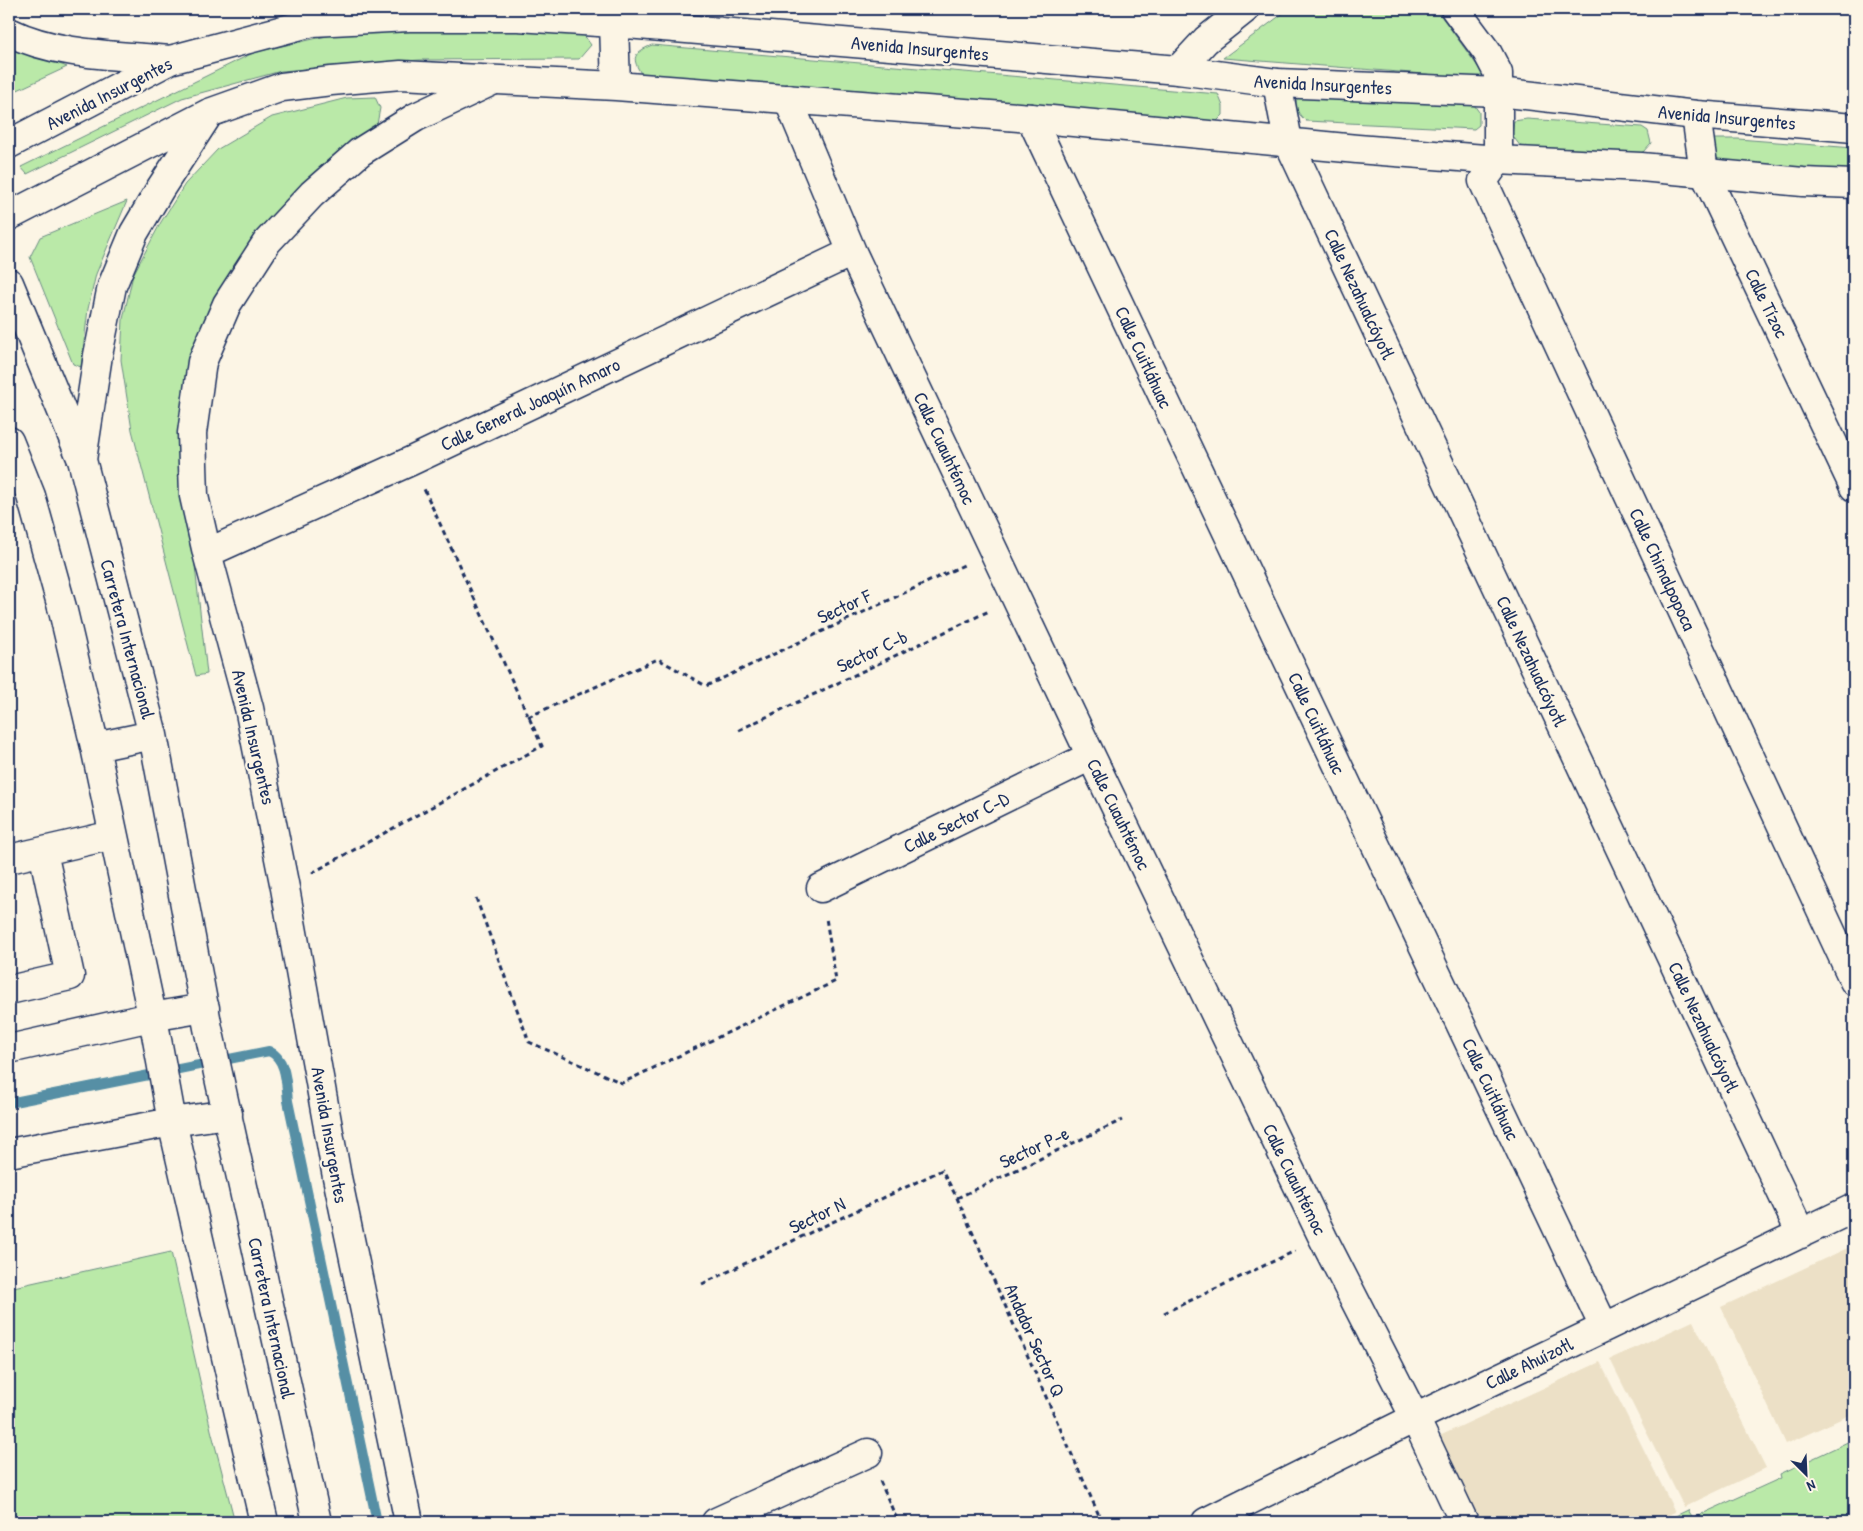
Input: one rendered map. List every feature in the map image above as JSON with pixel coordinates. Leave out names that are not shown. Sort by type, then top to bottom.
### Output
[{"type":"street","points":[[1178,70],[1206,40],[1245,9]]},
{"type":"street","points":[[1455,9],[1487,52],[1498,73],[1498,160]]},
{"type":"street","name":"Avenida Insurgentes","points":[[9,144],[170,60],[313,22],[409,17],[518,17],[614,23],[1178,70],[1278,83],[1499,92],[1696,115],[1854,128]]},
{"type":"street","points":[[614,23],[616,86]]},
{"type":"street","points":[[9,32],[69,51],[170,60]]},
{"type":"street","name":"Avenida Insurgentes","points":[[9,216],[209,113],[282,87],[401,75],[616,86],[1030,118],[1498,160],[1704,172],[1803,182],[1854,184]]},
{"type":"street","name":"Avenida Insurgentes","points":[[408,1522],[337,1177],[286,888],[249,708],[207,553],[194,496],[192,433],[202,362],[227,304],[267,242],[312,194],[360,152],[416,116],[492,80]]},
{"type":"street","name":"Calle Nezahualcóyotl","points":[[1278,83],[1288,141],[1801,1234]]},
{"type":"street","name":"Calle Cuauhtémoc","points":[[788,99],[852,252],[1091,756],[1323,1238],[1415,1418],[1464,1522]]},
{"type":"street","points":[[82,460],[98,356],[112,286],[134,232],[209,113]]},
{"type":"street","name":"Calle Tízoc","points":[[1696,115],[1704,172],[1854,487]]},
{"type":"street","name":"Calle Cuitláhuac","points":[[1030,118],[1604,1327]]},
{"type":"street","name":"Calle Chimalpopoca","points":[[1498,160],[1484,181],[1854,981]]},
{"type":"street","name":"Calle General Joaquín Amaro","points":[[207,553],[411,461],[852,252]]},
{"type":"street","name":"Carretera Internacional","points":[[9,283],[82,460],[153,735],[207,1018],[317,1522]]},
{"type":"street","points":[[9,441],[31,496],[63,611],[95,746],[171,1115],[264,1522]]},
{"type":"street","points":[[9,481],[31,496]]},
{"type":"street","points":[[95,746],[153,735]]},
{"type":"street","name":"Calle Sector C-D","points":[[821,888],[1091,756]]},
{"type":"street","points":[[9,860],[113,836]]},
{"type":"street","points":[[9,990],[70,976],[43,852]]},
{"type":"street","points":[[9,1049],[207,1018]]},
{"type":"street","points":[[9,1154],[171,1115],[226,1107]]},
{"type":"street","name":"Calle Ahuízotl","points":[[1206,1522],[1415,1418],[1854,1208]]},
{"type":"street","points":[[716,1522],[868,1453]]},
{"type":"path","points":[[286,888],[542,746],[411,461]]},
{"type":"path","name":"Sector F","points":[[528,716],[658,659],[706,686],[994,551]]},
{"type":"path","name":"Sector C-b","points":[[739,730],[1017,598]]},
{"type":"path","points":[[476,898],[529,1042],[622,1083],[836,981],[821,888]]},
{"type":"path","name":"Sector P-e","points":[[957,1198],[1122,1120]]},
{"type":"path","name":"Andador Sector Q","points":[[942,1170],[957,1198],[1102,1522]]},
{"type":"path","name":"Sector N","points":[[702,1284],[942,1170]]},
{"type":"path","points":[[1164,1313],[1323,1238]]},
{"type":"path","points":[[868,1453],[898,1522]]},
{"type":"shaded area","points":[[1854,1245],[1854,1413],[1786,1444],[1721,1307]]},
{"type":"shaded area","points":[[1693,1321],[1766,1468],[1684,1507],[1610,1359]]},
{"type":"shaded area","points":[[1600,1362],[1675,1512],[1652,1522],[1474,1522],[1435,1438]]},
{"type":"green space","points":[[1289,9],[1436,9],[1487,79],[1223,58]]},
{"type":"green space","points":[[415,29],[581,31],[591,45],[579,59],[420,60],[281,71],[182,98],[27,174],[21,167],[255,52],[336,34]]},
{"type":"green space","points":[[9,44],[67,67],[9,94]]},
{"type":"green space","points":[[652,45],[1218,94],[1223,106],[1223,115],[1217,121],[1207,123],[642,75],[636,64],[636,57],[641,51]]},
{"type":"green space","points":[[1304,90],[1474,105],[1479,112],[1479,125],[1474,129],[1306,121],[1296,109],[1297,99]]},
{"type":"green space","points":[[375,97],[380,108],[376,130],[254,247],[182,449],[207,674],[196,676],[132,430],[121,360],[123,319],[133,275],[161,222],[185,184],[218,149],[272,117],[347,98]]},
{"type":"green space","points":[[1527,119],[1642,127],[1648,131],[1651,143],[1643,152],[1634,155],[1521,147],[1512,135],[1514,121]]},
{"type":"green space","points":[[1715,139],[1854,148],[1854,173],[1718,164],[1708,144]]},
{"type":"green space","points":[[127,201],[96,274],[88,309],[81,367],[73,364],[30,257],[40,237]]},
{"type":"green space","points":[[171,1252],[211,1430],[235,1522],[9,1522],[9,1288]]},
{"type":"green space","points":[[1854,1439],[1854,1522],[1663,1522],[1688,1510],[1693,1518],[1781,1478],[1780,1474]]},
{"type":"waterway","points":[[9,1103],[269,1051],[275,1055],[282,1066],[286,1080],[288,1101],[377,1522]]}]
